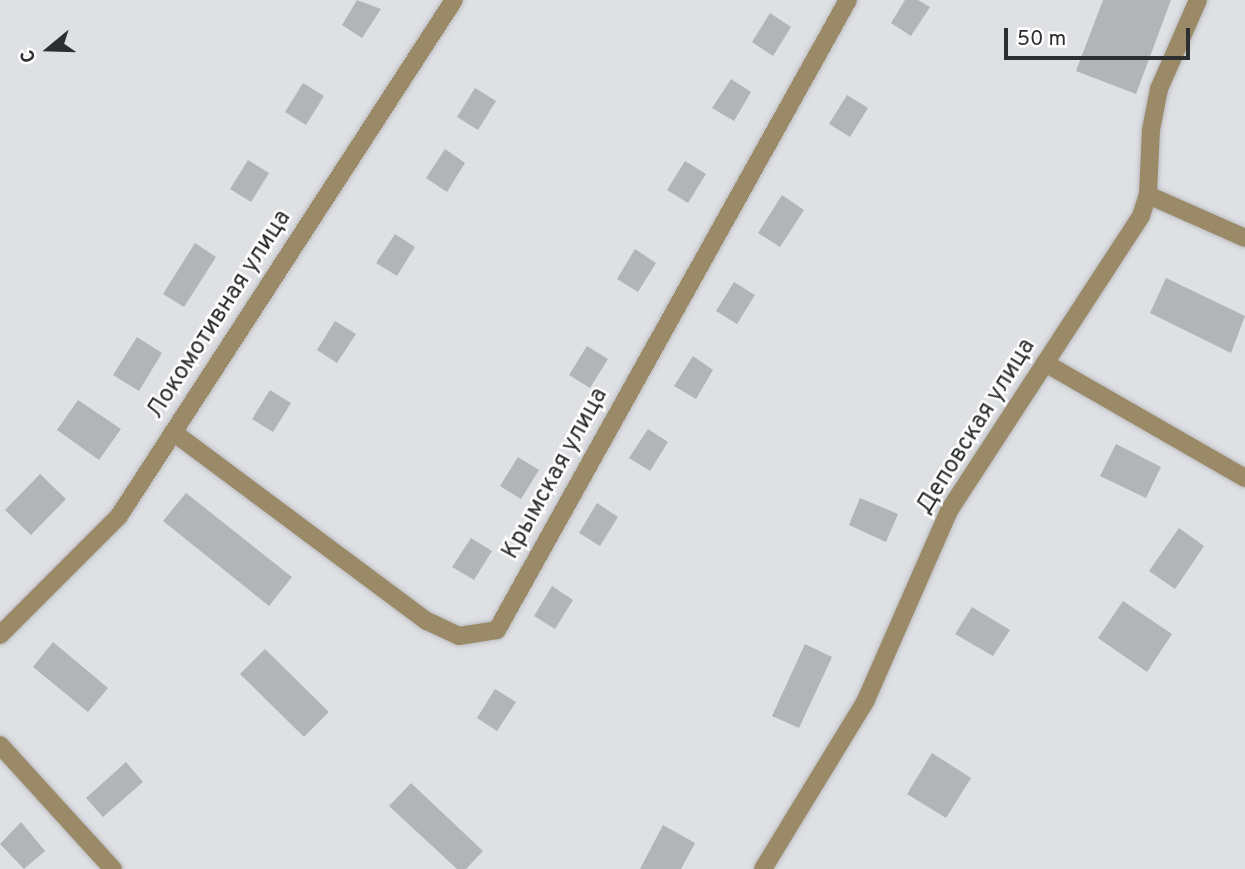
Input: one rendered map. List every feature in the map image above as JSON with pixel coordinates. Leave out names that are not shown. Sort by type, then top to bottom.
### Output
[{"type":"street","name":"Локомотивная улица","points":[[0,635],[119,516],[454,0]]},
{"type":"street","name":"Крымская улица","points":[[173,432],[427,621],[459,636],[497,630],[848,0]]},
{"type":"street","name":"Деповская улица","points":[[763,869],[866,700],[950,509],[1141,216],[1149,195],[1151,130],[1159,89],[1198,0]]},
{"type":"street","points":[[1149,195],[1245,238]]},
{"type":"street","points":[[1045,363],[1245,478]]},
{"type":"street","points":[[0,745],[113,869]]},
{"type":"building","points":[[357,0],[381,9],[362,38],[342,25]]},
{"type":"building","points":[[905,0],[918,0],[930,7],[911,36],[891,23]]},
{"type":"building","points":[[1103,0],[1171,0],[1136,94],[1076,71]]},
{"type":"building","points":[[770,13],[791,27],[773,56],[752,42]]},
{"type":"building","points":[[731,79],[751,92],[734,121],[712,108]]},
{"type":"building","points":[[303,83],[324,96],[306,125],[285,112]]},
{"type":"building","points":[[475,88],[496,101],[478,130],[457,117]]},
{"type":"building","points":[[847,95],[868,108],[850,137],[829,124]]},
{"type":"building","points":[[445,149],[465,163],[447,192],[426,178]]},
{"type":"building","points":[[248,160],[269,173],[251,202],[230,189]]},
{"type":"building","points":[[685,161],[706,174],[688,203],[667,190]]},
{"type":"building","points":[[782,195],[804,210],[780,247],[758,233]]},
{"type":"building","points":[[395,234],[415,247],[397,276],[376,263]]},
{"type":"building","points":[[195,243],[216,257],[184,307],[163,294]]},
{"type":"building","points":[[635,249],[656,263],[638,292],[617,279]]},
{"type":"building","points":[[1166,278],[1245,316],[1231,353],[1150,313]]},
{"type":"building","points":[[734,282],[755,295],[737,324],[716,311]]},
{"type":"building","points":[[335,321],[356,334],[337,363],[317,350]]},
{"type":"building","points":[[137,337],[162,353],[139,391],[113,375]]},
{"type":"building","points":[[587,346],[608,359],[590,388],[569,375]]},
{"type":"building","points":[[693,356],[713,370],[696,399],[674,386]]},
{"type":"building","points":[[270,390],[291,403],[273,432],[252,419]]},
{"type":"building","points":[[78,400],[121,429],[99,460],[57,430]]},
{"type":"building","points":[[648,429],[668,442],[650,471],[629,458]]},
{"type":"building","points":[[1116,444],[1161,467],[1146,498],[1100,476]]},
{"type":"building","points":[[518,457],[539,470],[521,499],[500,486]]},
{"type":"building","points":[[40,474],[66,499],[31,535],[5,510]]},
{"type":"building","points":[[186,493],[292,577],[269,606],[163,521]]},
{"type":"building","points":[[860,498],[898,514],[886,542],[849,525]]},
{"type":"building","points":[[597,503],[618,517],[600,546],[579,533]]},
{"type":"building","points":[[1179,528],[1204,546],[1175,589],[1149,571]]},
{"type":"building","points":[[471,538],[492,551],[474,580],[452,567]]},
{"type":"building","points":[[552,586],[573,600],[555,629],[534,616]]},
{"type":"building","points":[[1123,601],[1172,634],[1147,672],[1098,638]]},
{"type":"building","points":[[972,607],[1010,630],[993,656],[955,634]]},
{"type":"building","points":[[53,642],[108,688],[88,712],[33,667]]},
{"type":"building","points":[[805,644],[832,657],[799,728],[772,716]]},
{"type":"building","points":[[265,649],[329,712],[304,737],[240,674]]},
{"type":"building","points":[[495,689],[516,702],[497,731],[477,718]]},
{"type":"building","points":[[932,753],[971,778],[946,818],[907,794]]},
{"type":"building","points":[[126,762],[143,782],[103,817],[86,798]]},
{"type":"building","points":[[411,783],[483,851],[466,869],[457,869],[389,806]]},
{"type":"building","points":[[21,822],[45,851],[24,869],[0,844]]},
{"type":"building","points":[[663,825],[695,843],[681,869],[640,869]]}]
